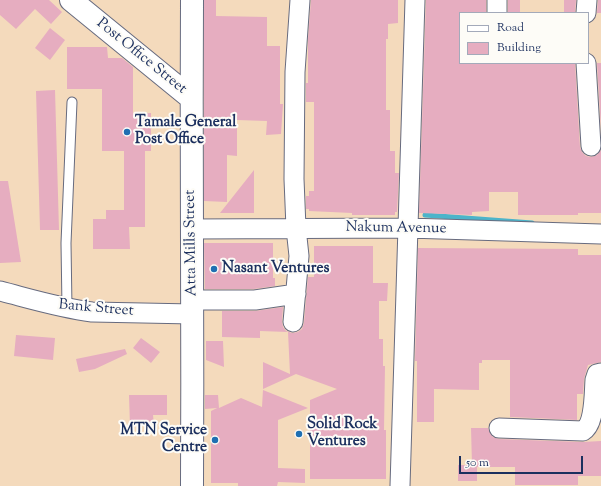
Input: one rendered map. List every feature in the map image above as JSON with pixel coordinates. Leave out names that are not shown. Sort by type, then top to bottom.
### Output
[{"type":"street","name":"Post Office Street","points":[[72,0],[191,98]]},
{"type":"street","name":"Atta Mills Street","points":[[192,0],[192,486]]},
{"type":"street","points":[[293,322],[299,256],[294,179],[295,72],[300,0]]},
{"type":"street","points":[[400,486],[415,0]]},
{"type":"street","points":[[497,0],[497,12]]},
{"type":"street","points":[[586,12],[587,0]]},
{"type":"street","points":[[586,64],[591,146]]},
{"type":"street","name":"Nakum Avenue","points":[[192,229],[408,228],[601,234]]},
{"type":"street","name":"Bank Street","points":[[0,291],[67,308],[92,312],[193,307],[296,294]]},
{"type":"street","points":[[500,428],[583,431],[591,422],[595,380],[597,374],[601,373]]},
{"type":"lane","points":[[67,308],[66,243],[72,102]]},
{"type":"building","points":[[0,0],[49,0],[62,12],[51,24],[35,9],[16,29],[0,15]]},
{"type":"building","points":[[204,0],[216,0],[216,16],[267,17],[267,46],[280,46],[280,104],[283,104],[281,134],[266,135],[267,121],[237,120],[237,156],[227,155],[227,202],[204,201]]},
{"type":"building","points":[[311,0],[398,0],[398,23],[388,24],[388,39],[386,39],[386,110],[390,110],[390,151],[395,151],[395,173],[399,173],[397,212],[395,212],[395,215],[352,215],[352,213],[309,211],[309,209],[306,209],[306,196],[309,196],[309,191],[314,191],[314,102],[306,102]]},
{"type":"building","points":[[426,0],[486,0],[486,12],[459,12],[459,64],[575,64],[580,147],[586,156],[591,157],[597,155],[601,150],[601,213],[578,213],[578,215],[518,215],[518,192],[489,192],[489,211],[472,212],[472,215],[419,213]]},
{"type":"building","points":[[508,0],[520,0],[520,12],[508,12]]},
{"type":"building","points":[[564,0],[576,0],[575,12],[564,12]]},
{"type":"building","points":[[598,0],[601,0],[601,13],[597,13]]},
{"type":"building","points":[[50,28],[65,40],[50,60],[35,48]]},
{"type":"building","name":"Tamale General Post Office","points":[[67,47],[107,47],[108,58],[122,58],[133,67],[133,114],[151,113],[151,151],[145,151],[145,227],[129,227],[130,249],[93,249],[93,219],[106,219],[106,210],[124,210],[124,151],[102,151],[102,89],[67,89]]},
{"type":"building","points":[[597,63],[601,63],[601,129]]},
{"type":"building","points":[[55,90],[59,230],[40,230],[36,91]]},
{"type":"building","points":[[254,170],[254,213],[220,213]]},
{"type":"building","points":[[0,181],[8,181],[21,262],[0,263]]},
{"type":"building","name":"Nasant Ventures","points":[[204,243],[273,243],[273,278],[275,278],[275,286],[254,289],[205,289]]},
{"type":"building","points":[[314,246],[373,246],[373,283],[388,283],[387,301],[379,301],[379,339],[383,339],[383,366],[385,366],[384,430],[386,430],[386,479],[310,479],[310,400],[337,389],[296,374],[263,389],[263,362],[290,374],[288,332],[260,331],[260,338],[222,337],[222,311],[255,311],[283,307],[282,321],[283,327],[286,331],[292,333],[298,332],[302,329],[304,323],[308,277],[314,277]]},
{"type":"building","points":[[418,248],[578,249],[578,255],[601,255],[601,362],[588,365],[584,379],[583,394],[577,394],[577,420],[510,417],[510,360],[482,360],[482,363],[479,363],[479,390],[434,389],[434,422],[417,422],[417,361],[415,361]]},
{"type":"building","points":[[16,335],[55,338],[53,360],[14,356]]},
{"type":"building","points":[[141,338],[160,352],[151,363],[133,348]]},
{"type":"building","points":[[206,341],[223,341],[224,367],[206,360]]},
{"type":"building","points":[[125,349],[127,354],[95,369],[79,372],[76,359]]},
{"type":"building","points":[[263,390],[308,408],[278,420],[278,468],[305,469],[305,483],[278,482],[277,486],[238,486],[238,483],[211,483],[211,411],[217,408],[205,409],[205,395],[218,395],[219,408],[241,398],[262,407]]},
{"type":"building","points":[[129,395],[167,395],[167,415],[153,415],[154,425],[130,426]]},
{"type":"building","points":[[471,428],[488,428],[493,437],[499,439],[583,442],[601,441],[601,476],[578,476],[578,485],[515,485],[515,467],[477,467],[477,481],[458,481],[458,465],[472,465]]},
{"type":"waterway","points":[[425,215],[532,223]]},
{"type":"place","name":"Tamale General Post Office","points":[[127,132]]},
{"type":"place","name":"Nasant Ventures","points":[[214,269]]},
{"type":"place","name":"Solid Rock Ventures","points":[[299,434]]},
{"type":"place","name":"MTN Service Centre","points":[[215,440]]}]
